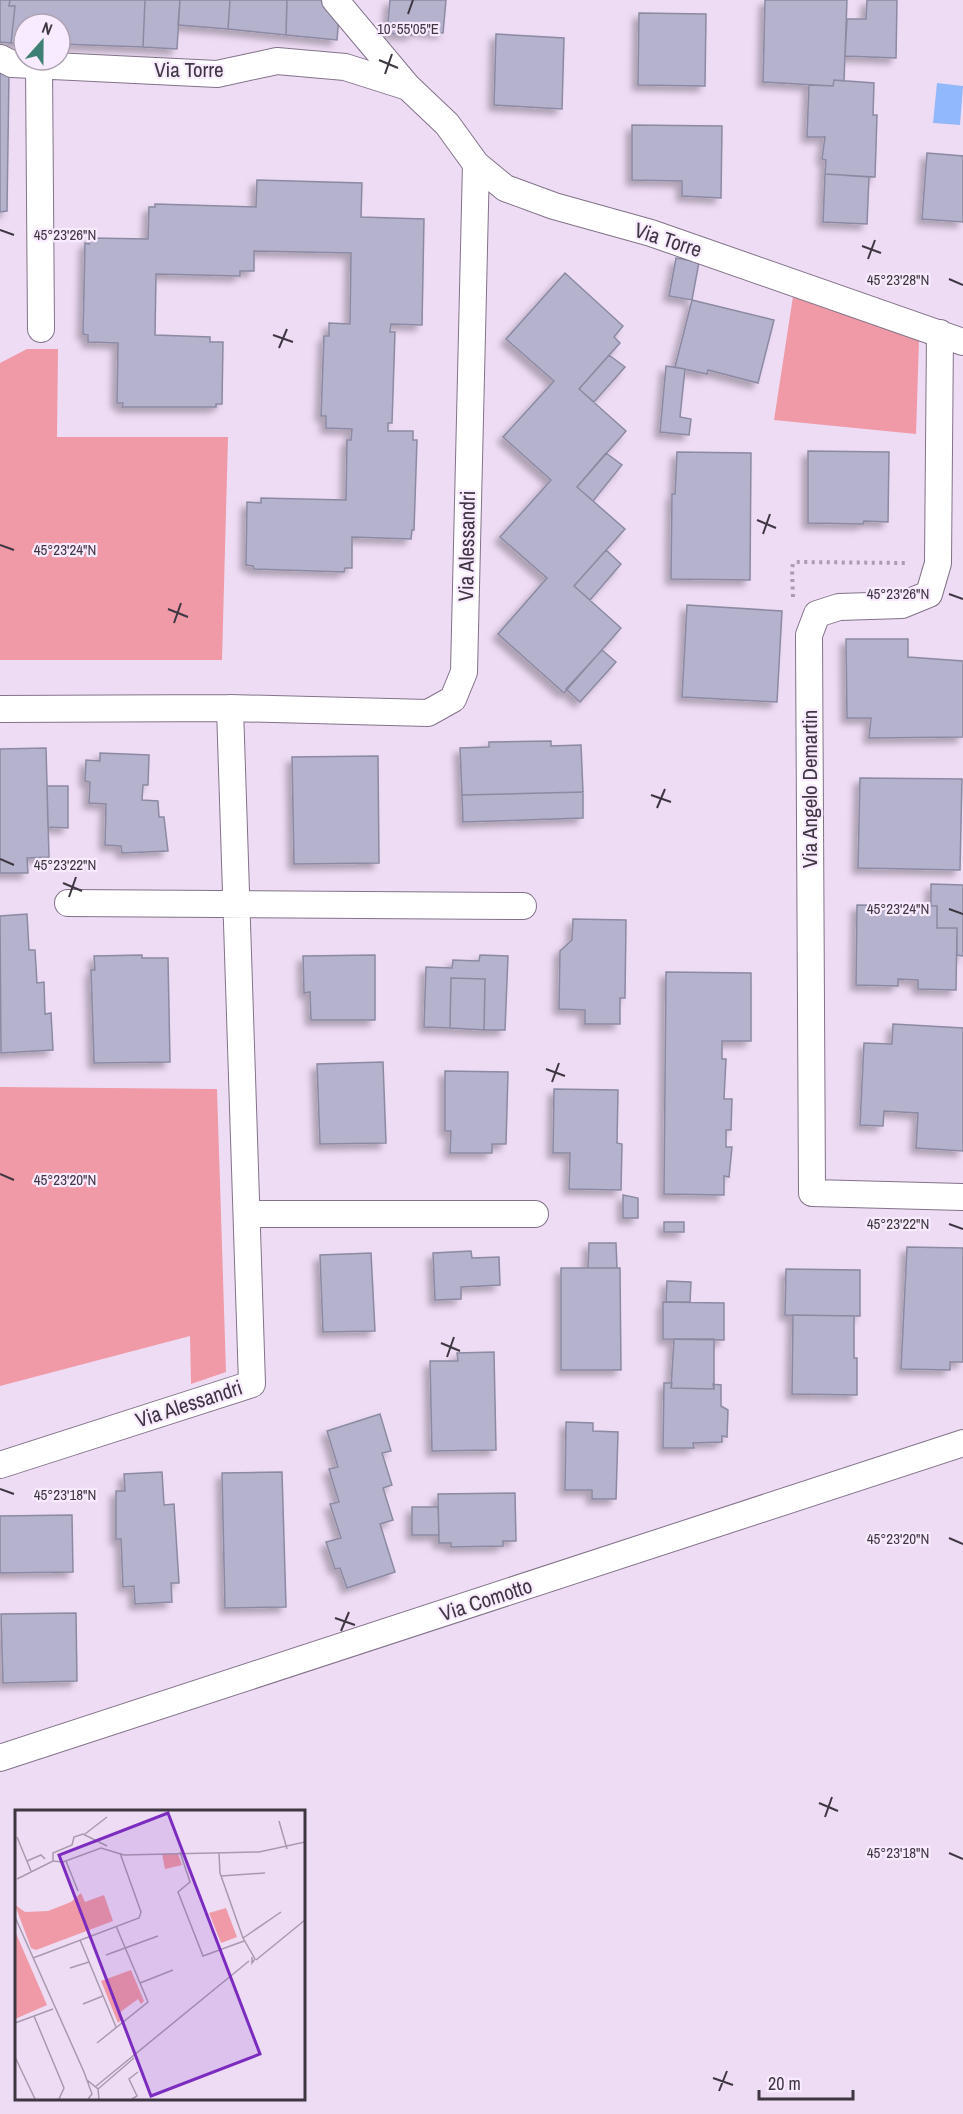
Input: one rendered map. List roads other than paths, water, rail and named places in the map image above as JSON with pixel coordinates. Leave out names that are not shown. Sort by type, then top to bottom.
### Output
[{"type":"street","name":"Via Torre","points":[[335,0],[408,87],[447,124],[476,164],[505,188],[554,206],[651,233],[952,338]]},
{"type":"street","name":"Via Torre","points":[[72,67],[217,74],[278,61],[345,68],[408,87]]},
{"type":"street","points":[[39,72],[41,329]]},
{"type":"street","name":"Via Alessandri","points":[[0,709],[230,708],[428,713],[453,699],[464,672],[476,164]]},
{"type":"street","name":"Via Angelo Demartin","points":[[952,338],[938,563],[929,594],[902,605],[839,607],[816,614],[809,635],[812,1193],[963,1197]]},
{"type":"street","name":"Via Alessandri","points":[[0,1465],[252,1384],[230,708]]},
{"type":"street","points":[[68,903],[523,906]]},
{"type":"street","points":[[247,1214],[535,1214]]},
{"type":"street","name":"Via Comotto","points":[[3,1758],[963,1443]]},
{"type":"water","points":[[937,83],[963,86],[960,125],[933,123]]}]
